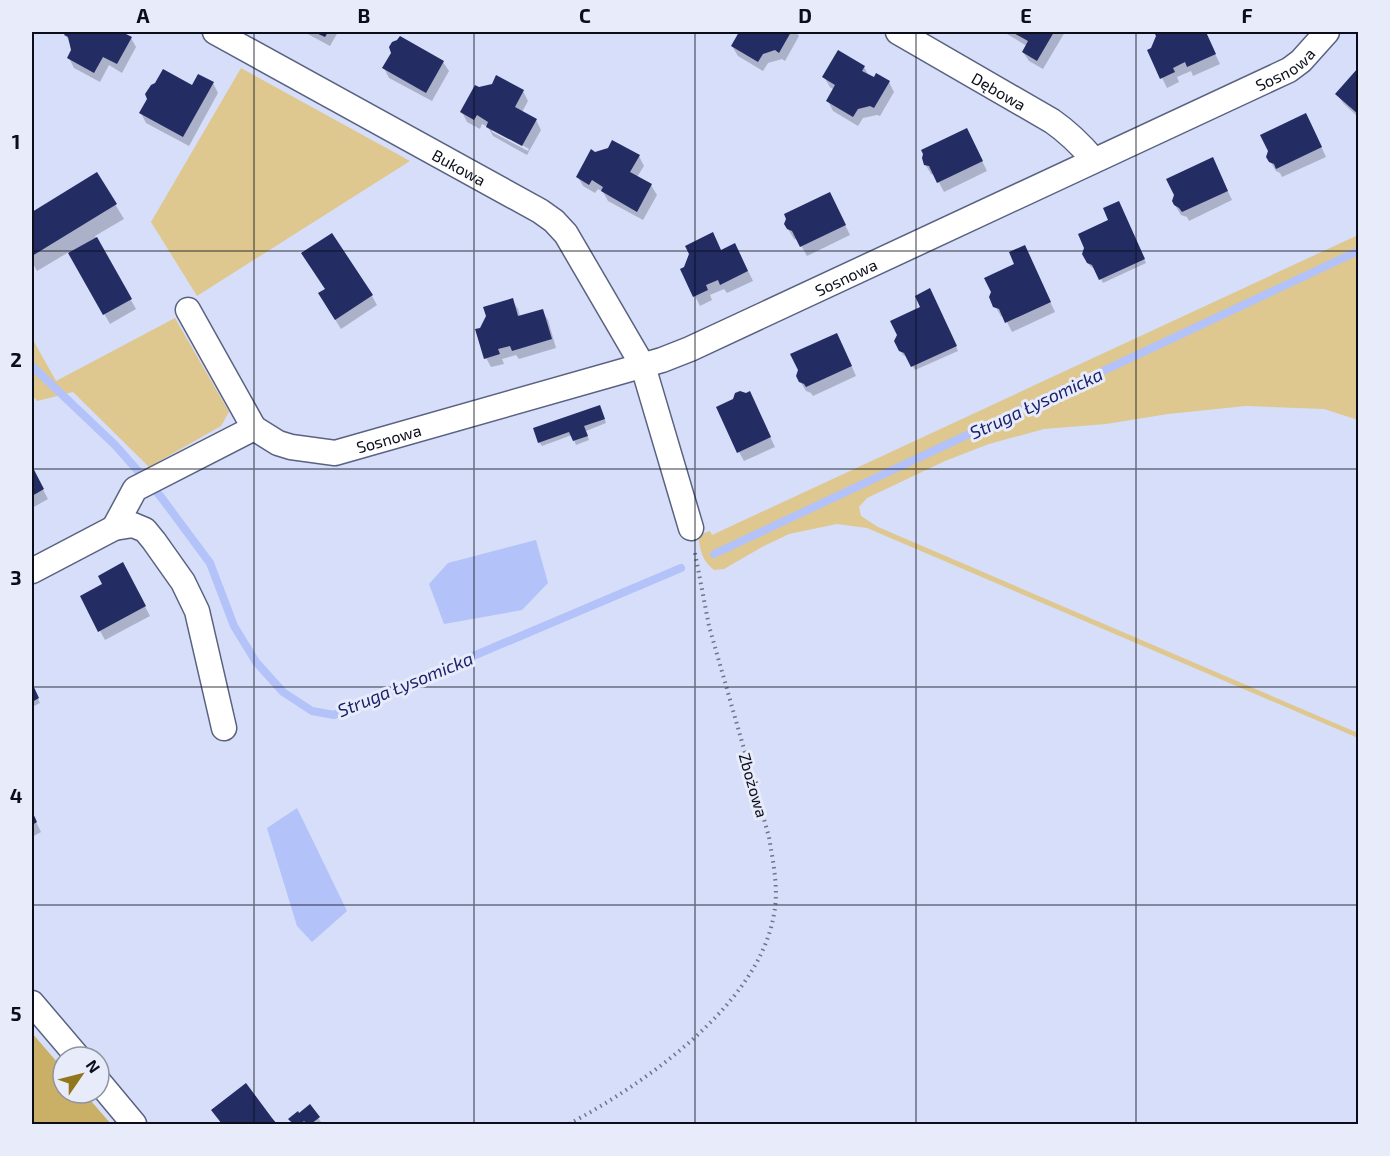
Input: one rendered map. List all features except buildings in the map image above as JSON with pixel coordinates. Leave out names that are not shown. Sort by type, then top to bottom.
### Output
[{"type":"street","name":"Bukowa","points":[[215,32],[540,211],[554,221],[577,251],[643,366]]},
{"type":"street","name":"Dębowa","points":[[898,32],[1052,121],[1066,131],[1094,160]]},
{"type":"street","name":"Sosnowa","points":[[254,428],[278,443],[335,453],[643,366],[690,349],[1289,69],[1300,61],[1327,32]]},
{"type":"street","points":[[114,528],[135,489],[254,428],[188,310]]},
{"type":"street","points":[[643,366],[691,528]]},
{"type":"street","points":[[32,571],[114,528],[133,525],[145,530],[183,582],[196,611],[224,728]]},
{"type":"street","points":[[32,1003],[68,1045]]},
{"type":"street","points":[[111,1097],[134,1125]]},
{"type":"path","name":"Zbożowa","points":[[569,1125],[642,1080],[696,1036],[725,1008],[759,960],[774,916],[776,898],[769,837],[709,626],[691,528]]},
{"type":"shaded area","points":[[241,68],[410,161],[197,296],[151,222]]},
{"type":"shaded area","points":[[1358,235],[1358,420],[1324,409],[1246,406],[1168,414],[1106,424],[1044,429],[989,444],[945,461],[867,498],[859,507],[861,516],[878,527],[1358,733],[1358,738],[867,528],[837,524],[789,534],[724,569],[714,570],[704,559],[698,535],[710,531],[712,535]]},
{"type":"shaded area","points":[[175,318],[229,412],[221,426],[149,467],[73,392],[37,401],[32,395],[32,338],[56,381]]},
{"type":"shaded area","points":[[32,1033],[51,1055],[51,1105],[94,1105],[111,1124],[32,1124]]},
{"type":"water","points":[[536,540],[548,583],[522,610],[444,624],[429,584],[448,563]]},
{"type":"water","points":[[297,808],[347,911],[312,942],[297,926],[267,828]]},
{"type":"waterway","name":"Struga Łysomicka","points":[[714,554],[1358,251]]},
{"type":"waterway","name":"Struga Łysomicka","points":[[32,366],[115,445],[161,497],[210,563],[234,626],[256,662],[283,692],[312,711],[334,715],[681,568]]}]
